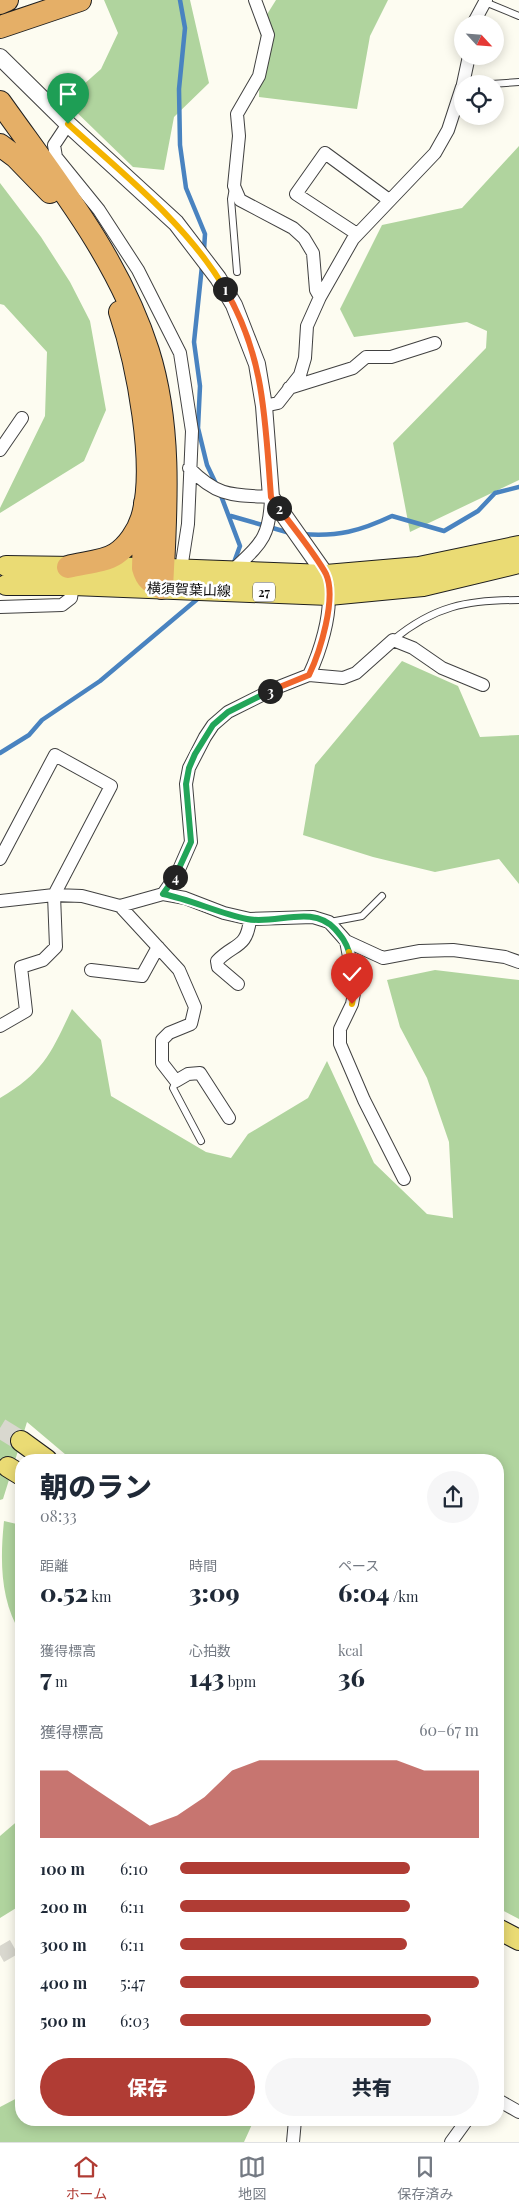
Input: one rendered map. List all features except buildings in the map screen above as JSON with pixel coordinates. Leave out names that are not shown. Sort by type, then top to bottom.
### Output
[{"type":"highway","points":[[0,2],[7,0]]},
{"type":"highway","points":[[0,27],[80,0]]},
{"type":"highway","points":[[0,102],[94,233],[121,284],[148,352],[163,427],[165,470],[162,573]]},
{"type":"highway","points":[[0,145],[16,157],[50,192],[81,234],[117,304],[135,371],[148,469],[142,517],[137,531],[115,555],[71,576]]},
{"type":"highway","points":[[145,503],[162,573]]},
{"type":"main road","name":"横須賀葉山線","points":[[6,575],[71,576],[231,572],[326,575],[420,568],[519,546]]},
{"type":"main road","name":"横須賀葉山線","points":[[71,576],[162,573],[329,595],[423,586],[519,563]]},
{"type":"main road","points":[[21,1441],[39,1454]]},
{"type":"main road","points":[[504,1932],[519,1940]]},
{"type":"street","points":[[255,0],[268,36],[258,76],[237,114],[239,136],[234,186],[240,200],[293,228],[304,238],[313,253],[316,290],[320,297]]},
{"type":"street","points":[[478,15],[486,1]]},
{"type":"street","points":[[0,57],[68,124],[176,223],[214,271],[234,305],[257,364],[264,406],[271,497],[270,521],[264,536],[257,547],[231,572]]},
{"type":"street","points":[[264,406],[278,403],[300,375],[308,326],[320,297],[357,234],[435,153],[448,130],[454,112]]},
{"type":"street","points":[[68,124],[54,145],[56,157],[99,210],[138,270],[180,353],[192,431],[188,524],[162,573]]},
{"type":"street","points":[[357,234],[296,194],[325,153],[389,200]]},
{"type":"street","points":[[289,388],[353,368],[366,357],[392,357],[435,343]]},
{"type":"street","points":[[0,450],[22,418]]},
{"type":"street","points":[[189,468],[205,484],[218,492],[271,497],[326,575],[329,595],[318,655],[309,675]]},
{"type":"street","points":[[0,607],[62,606],[71,598],[71,576]]},
{"type":"street","points":[[163,894],[177,874],[191,842],[186,784],[189,768],[213,725],[228,712],[276,688],[309,675],[343,678],[356,673],[393,640],[412,648],[442,668],[483,685]]},
{"type":"street","points":[[0,859],[55,756],[111,786],[54,895],[56,947],[43,960],[21,967],[26,1011],[0,1026]]},
{"type":"street","points":[[0,902],[54,895],[82,896],[120,906],[163,894],[185,898],[224,913],[250,919],[313,917],[329,922],[346,941],[383,958],[420,951],[453,950],[505,957],[519,962]]},
{"type":"street","points":[[120,906],[179,970],[195,1007],[191,1024],[168,1033],[162,1040],[162,1063],[176,1081],[188,1074],[200,1073],[229,1118]]},
{"type":"street","points":[[238,984],[218,967],[217,961],[242,943],[249,935],[250,919]]},
{"type":"street","points":[[346,941],[355,988],[352,1004],[340,1029],[340,1044],[364,1100],[404,1179]]},
{"type":"street","points":[[91,970],[142,976],[158,947]]},
{"type":"street","points":[[504,2103],[519,2112]]},
{"type":"street","points":[[293,2142],[294,2126]]},
{"type":"street","points":[[451,2142],[463,2126]]},
{"type":"lane","points":[[486,1],[519,16]]},
{"type":"lane","points":[[504,83],[519,82]]},
{"type":"lane","points":[[234,186],[231,199],[237,272]]},
{"type":"lane","points":[[393,640],[409,627],[433,613],[456,605],[472,602],[519,600]]},
{"type":"lane","points":[[329,922],[362,916],[382,896]]},
{"type":"lane","points":[[176,1081],[173,1088],[176,1096],[201,1141]]},
{"type":"green space","points":[[104,0],[190,0],[209,83],[174,117],[164,170],[133,167],[65,101],[101,69],[118,33]]},
{"type":"green space","points":[[276,0],[388,0],[370,36],[357,109],[259,97],[261,24]]},
{"type":"green space","points":[[519,146],[519,480],[410,532],[393,443],[486,348],[487,331],[467,322],[354,337],[340,309],[382,225],[462,208]]},
{"type":"green space","points":[[0,183],[41,237],[70,282],[90,321],[106,410],[84,461],[0,513],[0,508],[45,416],[47,352],[4,305],[0,304]]},
{"type":"green space","points":[[402,661],[458,686],[480,737],[519,735],[519,884],[499,859],[435,872],[373,857],[303,835],[315,765]]},
{"type":"green space","points":[[435,970],[519,980],[519,1919],[504,1911],[504,1454],[65,1454],[27,1422],[17,1454],[15,1454],[15,1460],[3,1499],[0,1500],[0,1098],[15,1089],[37,1070],[52,1050],[72,1009],[101,1040],[111,1096],[206,1152],[231,1158],[248,1134],[308,1098],[327,1061],[374,1163],[427,1214],[453,1218],[449,1142],[427,1078],[400,1027],[387,980]]},
{"type":"green space","points":[[4,1521],[15,1524],[15,1623],[5,1594],[2,1550]]},
{"type":"green space","points":[[15,1823],[15,1909],[0,1918],[0,1836]]},
{"type":"green space","points":[[15,2099],[15,2126],[251,2126],[244,2142],[0,2142],[0,2107]]},
{"type":"waterway","points":[[180,0],[185,28],[179,89],[180,145],[186,188],[205,234],[204,250]]},
{"type":"waterway","points":[[202,266],[194,342],[200,386],[198,428],[207,465],[217,486]]},
{"type":"waterway","points":[[302,534],[338,534],[370,526],[392,516],[444,531],[478,511],[495,493],[519,487]]},
{"type":"waterway","points":[[220,493],[240,546],[233,565]]},
{"type":"waterway","points":[[231,516],[290,533]]},
{"type":"waterway","points":[[0,753],[29,735],[42,720],[100,681],[201,596]]},
{"type":"tunnel","points":[[0,1428],[21,1441]]},
{"type":"tunnel","points":[[0,1955],[15,1946]]},
{"type":"route","points":[[68,124],[176,223],[199,251],[234,305],[257,364],[264,406],[271,497],[326,575],[329,595],[324,632],[318,655],[309,675],[276,688],[228,712],[213,725],[195,754],[189,768],[186,784],[186,802],[191,842],[177,874],[163,894],[185,898],[224,913],[250,919],[313,917],[329,922],[346,941],[351,959],[355,988],[352,1004]]}]
